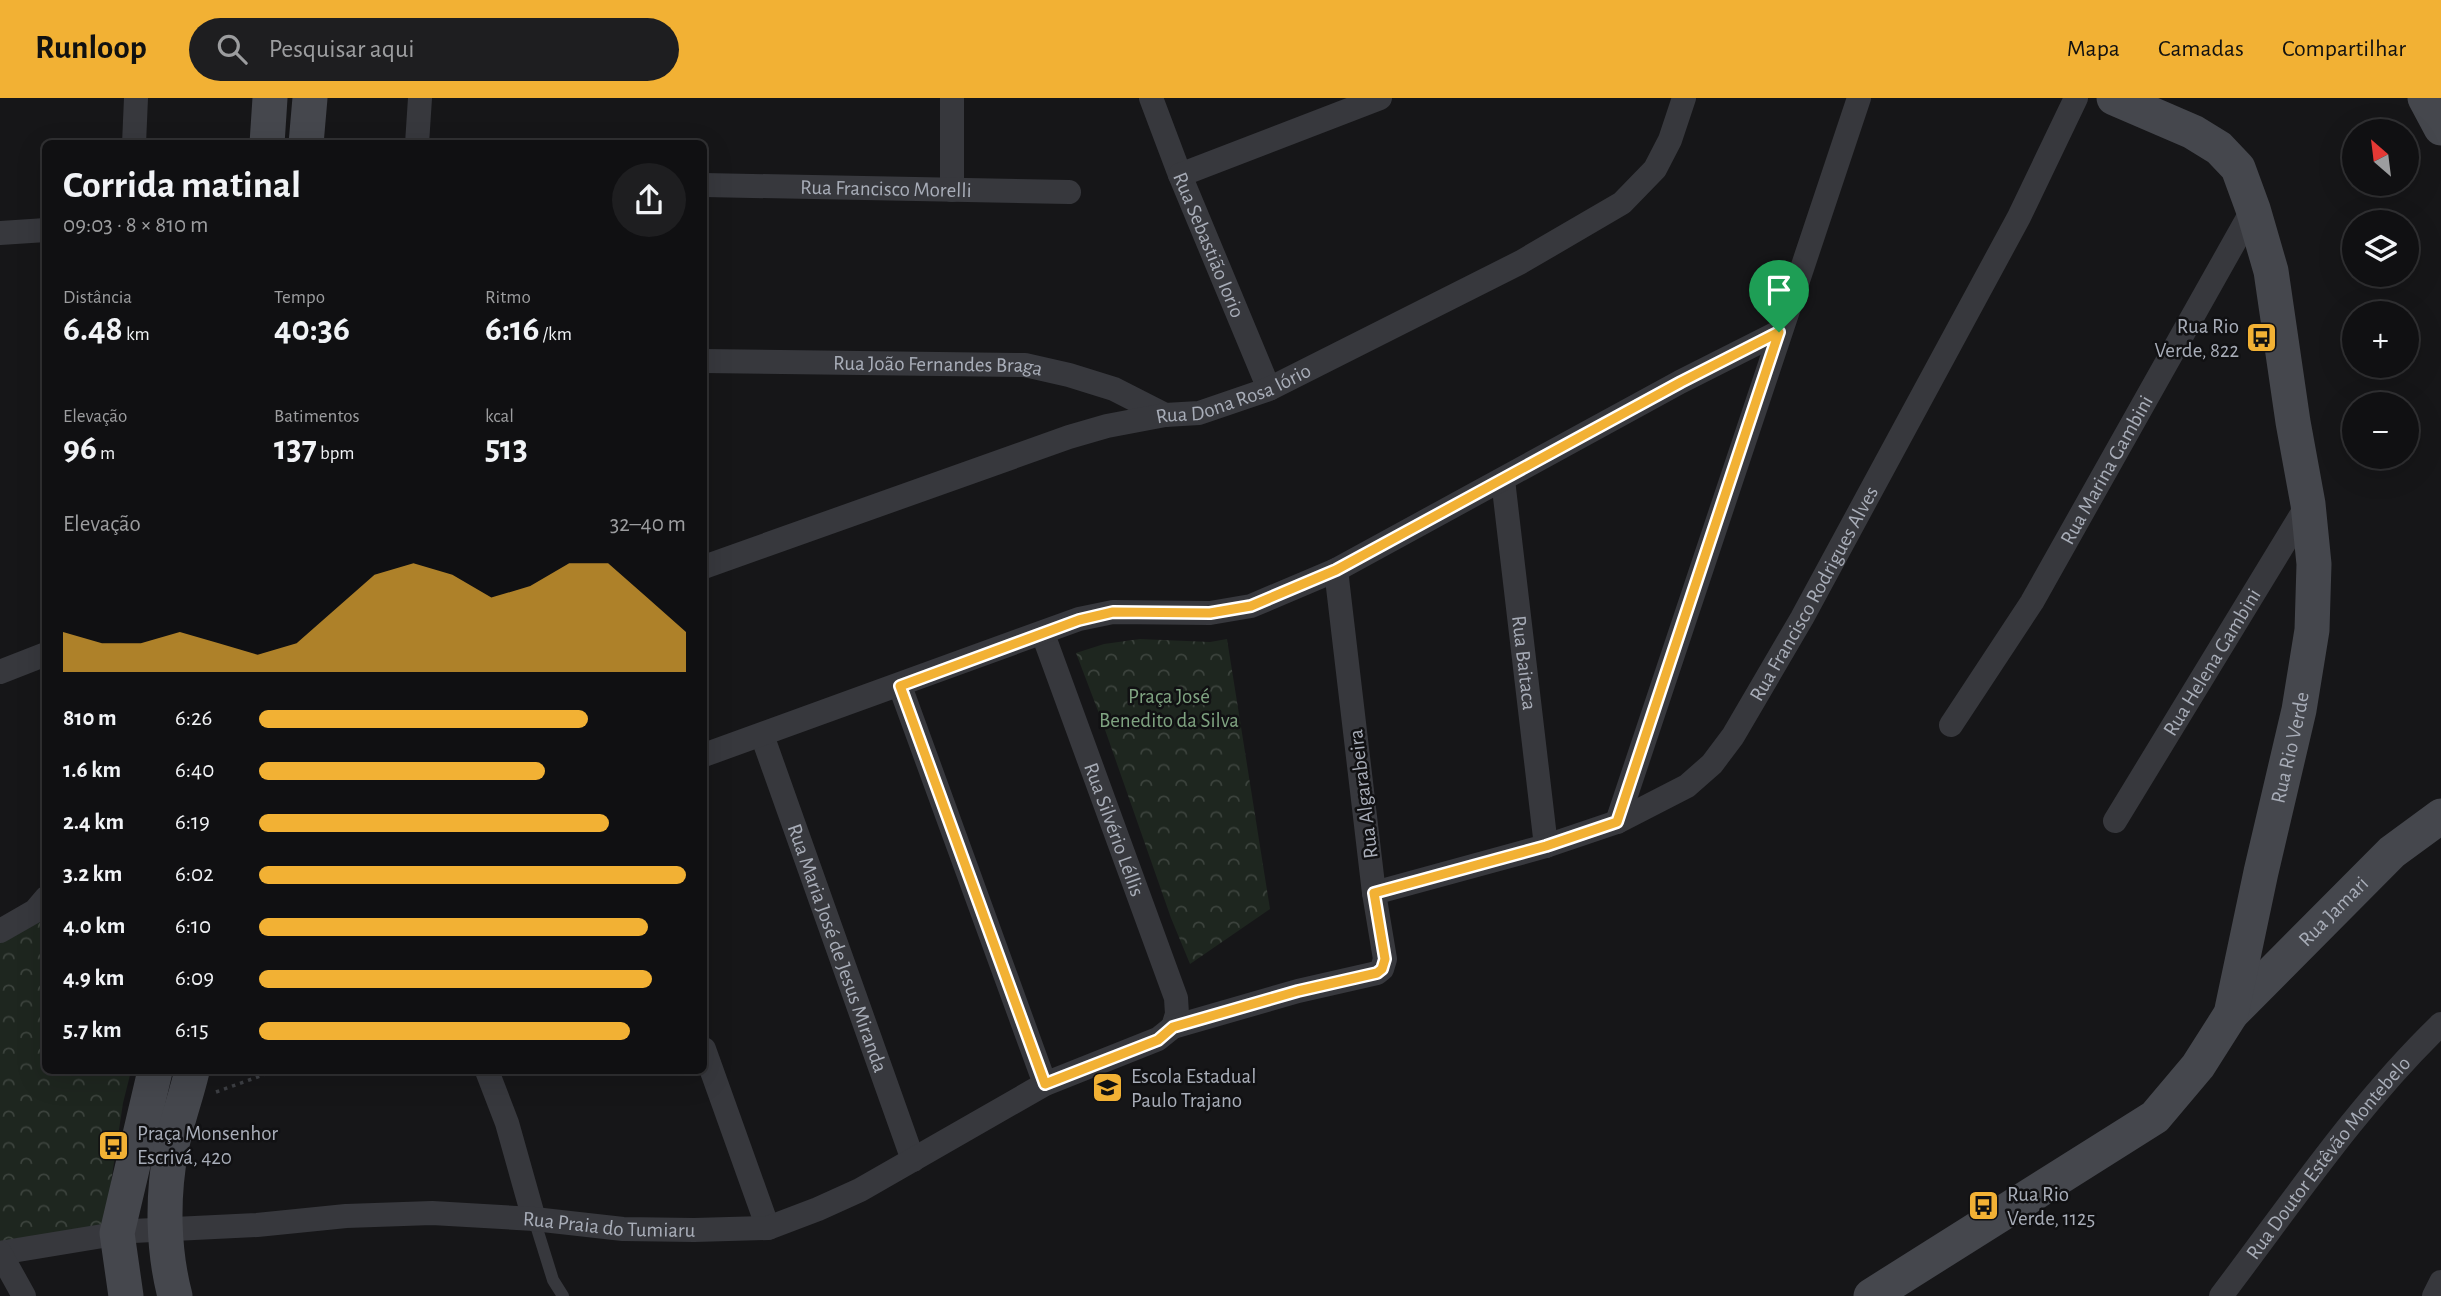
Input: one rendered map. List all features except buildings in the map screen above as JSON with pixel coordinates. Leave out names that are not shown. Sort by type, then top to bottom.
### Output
[{"type":"street","points":[[134,140],[135,98]]},
{"type":"street","points":[[267,140],[270,98]]},
{"type":"street","points":[[306,140],[310,98]]},
{"type":"street","points":[[417,140],[420,98]]},
{"type":"street","points":[[952,98],[952,190]]},
{"type":"street","name":"Rua Sebastião Iorio","points":[[1151,98],[1269,389]]},
{"type":"street","points":[[1180,175],[1380,98]]},
{"type":"street","name":"Rua Dona Rosa Iório","points":[[707,566],[1069,437],[1107,426],[1165,415],[1199,413],[1269,389],[1521,262],[1622,203],[1655,169],[1670,140],[1684,98]]},
{"type":"street","points":[[1617,822],[1859,98]]},
{"type":"street","name":"Rua Francisco Rodrigues Alves","points":[[1374,893],[1546,846],[1617,822],[1687,786],[1712,764],[1733,736],[1802,618],[2020,217],[2076,98]]},
{"type":"street","name":"Rua Rio Verde","points":[[1871,1296],[2155,1117],[2198,1066],[2231,1014],[2300,710],[2312,630],[2314,564],[2308,504],[2271,271],[2253,209],[2238,168],[2219,148],[2193,132],[2113,98]]},
{"type":"street","points":[[2425,98],[2441,128]]},
{"type":"street","name":"Rua Francisco Morelli","points":[[707,185],[1069,192]]},
{"type":"street","name":"Rua Marina Gambini","points":[[1951,725],[2032,602],[2253,209]]},
{"type":"street","points":[[0,233],[42,230]]},
{"type":"street","points":[[707,754],[1079,620],[1113,612],[1210,613],[1251,606],[1336,570],[1681,382],[1779,332]]},
{"type":"street","name":"Rua João Fernandes Braga","points":[[707,361],[1025,365],[1069,375],[1114,390],[1165,415]]},
{"type":"street","name":"Rua Baitaca","points":[[1503,480],[1546,846]]},
{"type":"street","name":"Rua Helena Gambini","points":[[2115,821],[2308,504]]},
{"type":"street","name":"Rua Algarabeira","points":[[1173,1027],[1298,991],[1377,973],[1382,969],[1385,959],[1374,893],[1336,570]]},
{"type":"street","name":"Rua Silvério Léllis","points":[[1043,634],[1176,998],[1177,1014],[1173,1027]]},
{"type":"street","points":[[0,672],[42,656]]},
{"type":"street","points":[[900,686],[1045,1084]]},
{"type":"street","name":"Rua Maria José de Jesus Miranda","points":[[762,735],[913,1160]]},
{"type":"street","name":"Rua Jamari","points":[[2231,1014],[2392,852],[2441,817]]},
{"type":"street","points":[[2255,902],[2264,944],[2271,952],[2278,954],[2296,949]]},
{"type":"street","points":[[0,931],[35,911],[42,903]]},
{"type":"street","name":"Rua Doutor Estêvão Montebelo","points":[[2221,1296],[2366,1107],[2405,1059],[2441,1024]]},
{"type":"street","name":"Rua Praia do Tumiaru","points":[[0,1253],[117,1233],[257,1225],[346,1216],[432,1213],[534,1219],[623,1229],[768,1228],[839,1200],[1045,1084],[1158,1040],[1173,1027]]},
{"type":"street","points":[[707,1057],[768,1228]]},
{"type":"street","points":[[126,1296],[117,1233],[154,1074]]},
{"type":"street","points":[[488,1074],[507,1123],[534,1219]]},
{"type":"street","points":[[175,1296],[170,1275],[166,1230],[168,1174],[171,1149],[188,1086]]},
{"type":"street","points":[[0,1253],[24,1296]]},
{"type":"street","points":[[2434,1296],[2441,1282]]},
{"type":"lane","points":[[534,1219],[553,1280],[563,1296]]},
{"type":"path","points":[[188,1086],[257,1074]]},
{"type":"green space","name":"Praça José Benedito da Silva","points":[[1140,639],[1210,642],[1227,639],[1270,909],[1190,964],[1076,653],[1104,644]]},
{"type":"green space","points":[[42,916],[42,1074],[130,1074],[123,1103],[104,1229],[0,1248],[0,938]]},
{"type":"place","name":"Rua Rio Verde, 822","points":[[2262,338]]},
{"type":"place","name":"Escola Estadual Paulo Trajano","points":[[1108,1088]]},
{"type":"place","name":"Praça Monsenhor Escrivá, 420","points":[[114,1145]]},
{"type":"place","name":"Rua Rio Verde, 1125","points":[[1984,1206]]},
{"type":"route","points":[[1779,332],[1617,822],[1546,846],[1374,893],[1385,959],[1382,969],[1377,973],[1298,991],[1173,1027],[1158,1040],[1045,1084],[900,686],[1079,620],[1113,612],[1210,613],[1251,606],[1336,570],[1681,382],[1779,332]]}]
